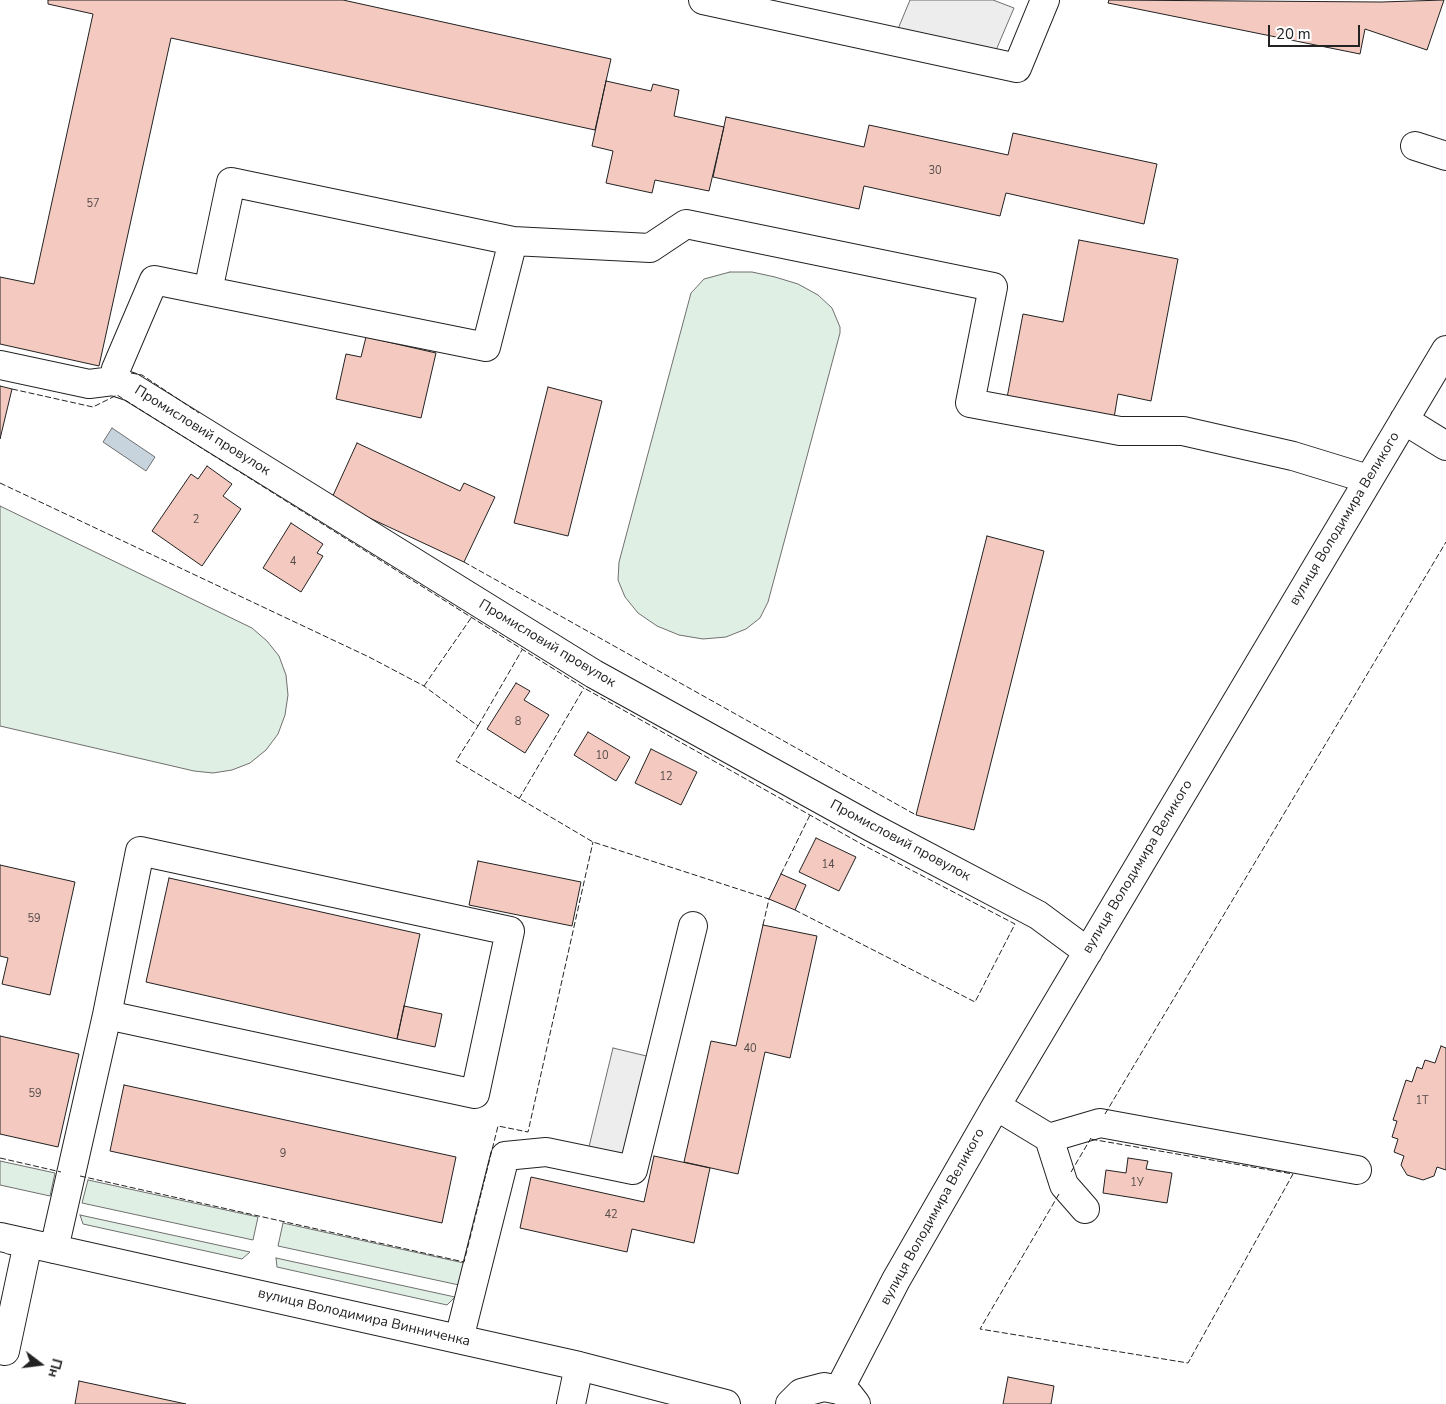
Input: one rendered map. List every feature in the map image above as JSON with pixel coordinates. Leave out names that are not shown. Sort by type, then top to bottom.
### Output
[{"type":"street","points":[[703,0],[1017,68],[1045,0]]},
{"type":"street","points":[[1415,146],[1446,156]]},
{"type":"street","points":[[208,291],[231,182],[513,241],[650,248],[686,224],[993,287],[970,403],[1120,431],[1182,431],[1293,456],[1368,479]]},
{"type":"street","points":[[114,381],[116,369],[154,280],[486,347],[513,241]]},
{"type":"street","name":"вулиця Володимира Великого","points":[[848,1397],[896,1280],[996,1106],[1446,350]]},
{"type":"street","name":"Промисловий провулок","points":[[0,365],[89,384],[114,381],[131,387],[594,674],[871,827],[1038,915],[1088,952]]},
{"type":"street","points":[[1404,420],[1446,446]]},
{"type":"street","points":[[54,1249],[107,1015],[140,851],[510,931],[474,1094],[107,1015]]},
{"type":"street","points":[[459,1339],[505,1156],[546,1152],[633,1170],[693,926]]},
{"type":"street","points":[[996,1106],[1048,1138],[1064,1185],[1085,1209]]},
{"type":"street","points":[[1048,1138],[1100,1123],[1356,1170]]},
{"type":"street","name":"вулиця Володимира Винниченка","points":[[0,1237],[579,1366],[726,1404]]},
{"type":"street","points":[[2,1358],[28,1243]]},
{"type":"street","points":[[571,1404],[579,1366]]},
{"type":"street","points":[[790,1404],[801,1394],[816,1387],[848,1397]]},
{"type":"green space","points":[[730,272],[752,272],[775,277],[798,284],[818,295],[832,308],[840,327],[840,333],[768,602],[760,618],[746,629],[726,637],[703,639],[679,635],[657,626],[638,613],[625,597],[618,580],[619,562],[691,293],[704,279]]},
{"type":"green space","points":[[0,506],[252,628],[267,641],[279,656],[286,675],[288,695],[285,715],[278,734],[266,750],[250,763],[232,770],[213,773],[194,771],[0,726]]},
{"type":"green space","points":[[0,1161],[55,1173],[50,1196],[0,1185]]},
{"type":"green space","points":[[88,1180],[258,1217],[253,1240],[82,1203]]},
{"type":"green space","points":[[80,1215],[250,1252],[242,1259],[83,1224]]},
{"type":"green space","points":[[283,1223],[464,1263],[459,1285],[278,1246]]},
{"type":"green space","points":[[276,1258],[455,1297],[447,1305],[277,1267]]},
{"type":"shaded area","points":[[910,0],[993,0],[1014,8],[991,62],[893,41]]},
{"type":"shaded area","points":[[112,428],[155,457],[146,471],[103,442]]},
{"type":"shaded area","points":[[613,1048],[659,1059],[633,1170],[586,1159]]},
{"type":"building","points":[[48,0],[343,0],[611,59],[595,130],[171,38],[99,366],[0,344],[0,277],[34,284],[93,14],[48,4]]},
{"type":"building","points":[[1109,0],[1381,2],[1444,0],[1427,50],[1365,29],[1360,54],[1108,3]]},
{"type":"building","points":[[606,81],[651,91],[653,84],[679,90],[674,116],[724,127],[709,191],[655,180],[652,193],[606,183],[613,151],[592,146]]},
{"type":"building","points":[[726,117],[864,147],[869,125],[1008,155],[1013,133],[1157,164],[1144,224],[1006,193],[1000,216],[864,186],[859,209],[713,177]]},
{"type":"building","points":[[1079,240],[1178,259],[1151,401],[1118,394],[1113,424],[1006,403],[1023,314],[1063,322]]},
{"type":"building","points":[[366,337],[436,353],[421,418],[336,399],[346,354],[361,357]]},
{"type":"building","points":[[0,386],[12,389],[0,439]]},
{"type":"building","points":[[548,387],[602,401],[568,536],[514,523]]},
{"type":"building","points":[[357,443],[460,491],[464,483],[495,497],[464,562],[331,500]]},
{"type":"building","points":[[207,466],[232,484],[223,496],[241,509],[202,566],[152,531],[191,474],[198,479]]},
{"type":"building","points":[[291,523],[323,544],[317,553],[323,556],[301,592],[263,568]]},
{"type":"building","points":[[987,536],[1044,551],[974,830],[916,815]]},
{"type":"building","points":[[516,683],[530,691],[524,700],[549,715],[525,753],[487,729]]},
{"type":"building","points":[[588,732],[630,757],[616,781],[574,755]]},
{"type":"building","points":[[651,749],[697,772],[681,805],[635,783]]},
{"type":"building","points":[[816,838],[856,857],[839,891],[799,872]]},
{"type":"building","points":[[478,861],[581,882],[572,926],[469,905]]},
{"type":"building","points":[[0,865],[75,882],[50,995],[2,984],[8,958],[0,956]]},
{"type":"building","points":[[781,874],[806,885],[795,910],[769,899]]},
{"type":"building","points":[[169,878],[420,934],[397,1039],[146,982]]},
{"type":"building","points":[[763,925],[817,936],[790,1058],[765,1052],[738,1174],[684,1162],[711,1041],[736,1046]]},
{"type":"building","points":[[404,1006],[442,1014],[435,1047],[397,1039]]},
{"type":"building","points":[[0,1036],[79,1054],[58,1147],[0,1134]]},
{"type":"building","points":[[1441,1046],[1446,1048],[1446,1170],[1437,1167],[1434,1176],[1423,1180],[1407,1175],[1401,1165],[1404,1156],[1394,1152],[1398,1139],[1392,1137],[1397,1121],[1393,1120],[1406,1080],[1412,1082],[1417,1067],[1422,1069],[1425,1060],[1435,1063]]},
{"type":"building","points":[[124,1085],[456,1157],[442,1223],[110,1151]]},
{"type":"building","points":[[654,1156],[710,1168],[694,1243],[632,1229],[627,1252],[520,1228],[531,1177],[644,1202]]},
{"type":"building","points":[[1128,1158],[1148,1161],[1146,1169],[1172,1173],[1167,1203],[1103,1193],[1106,1170],[1126,1173]]},
{"type":"building","points":[[1008,1377],[1054,1386],[1051,1404],[1003,1404]]},
{"type":"building","points":[[79,1381],[186,1404],[75,1404]]},
{"type":"fence","points":[[131,373],[142,375],[199,413]]},
{"type":"fence","points":[[12,389],[93,407],[117,395],[584,688],[865,846],[1015,924],[975,1002],[795,910]]},
{"type":"fence","points":[[0,483],[369,657],[424,686],[478,726],[456,761],[593,842],[769,899],[763,925]]},
{"type":"fence","points":[[1105,1114],[1446,542]]},
{"type":"fence","points":[[464,562],[916,815]]},
{"type":"fence","points":[[424,686],[471,618]]},
{"type":"fence","points":[[478,726],[522,650]]},
{"type":"fence","points":[[519,799],[584,688]]},
{"type":"fence","points":[[781,874],[810,815]]},
{"type":"fence","points":[[80,1176],[464,1262],[498,1126],[528,1132],[593,842]]},
{"type":"fence","points":[[1071,1172],[1091,1138]]},
{"type":"fence","points":[[1059,1194],[980,1329],[1188,1363],[1293,1174],[1090,1139]]},
{"type":"fence","points":[[0,1158],[61,1172]]}]
